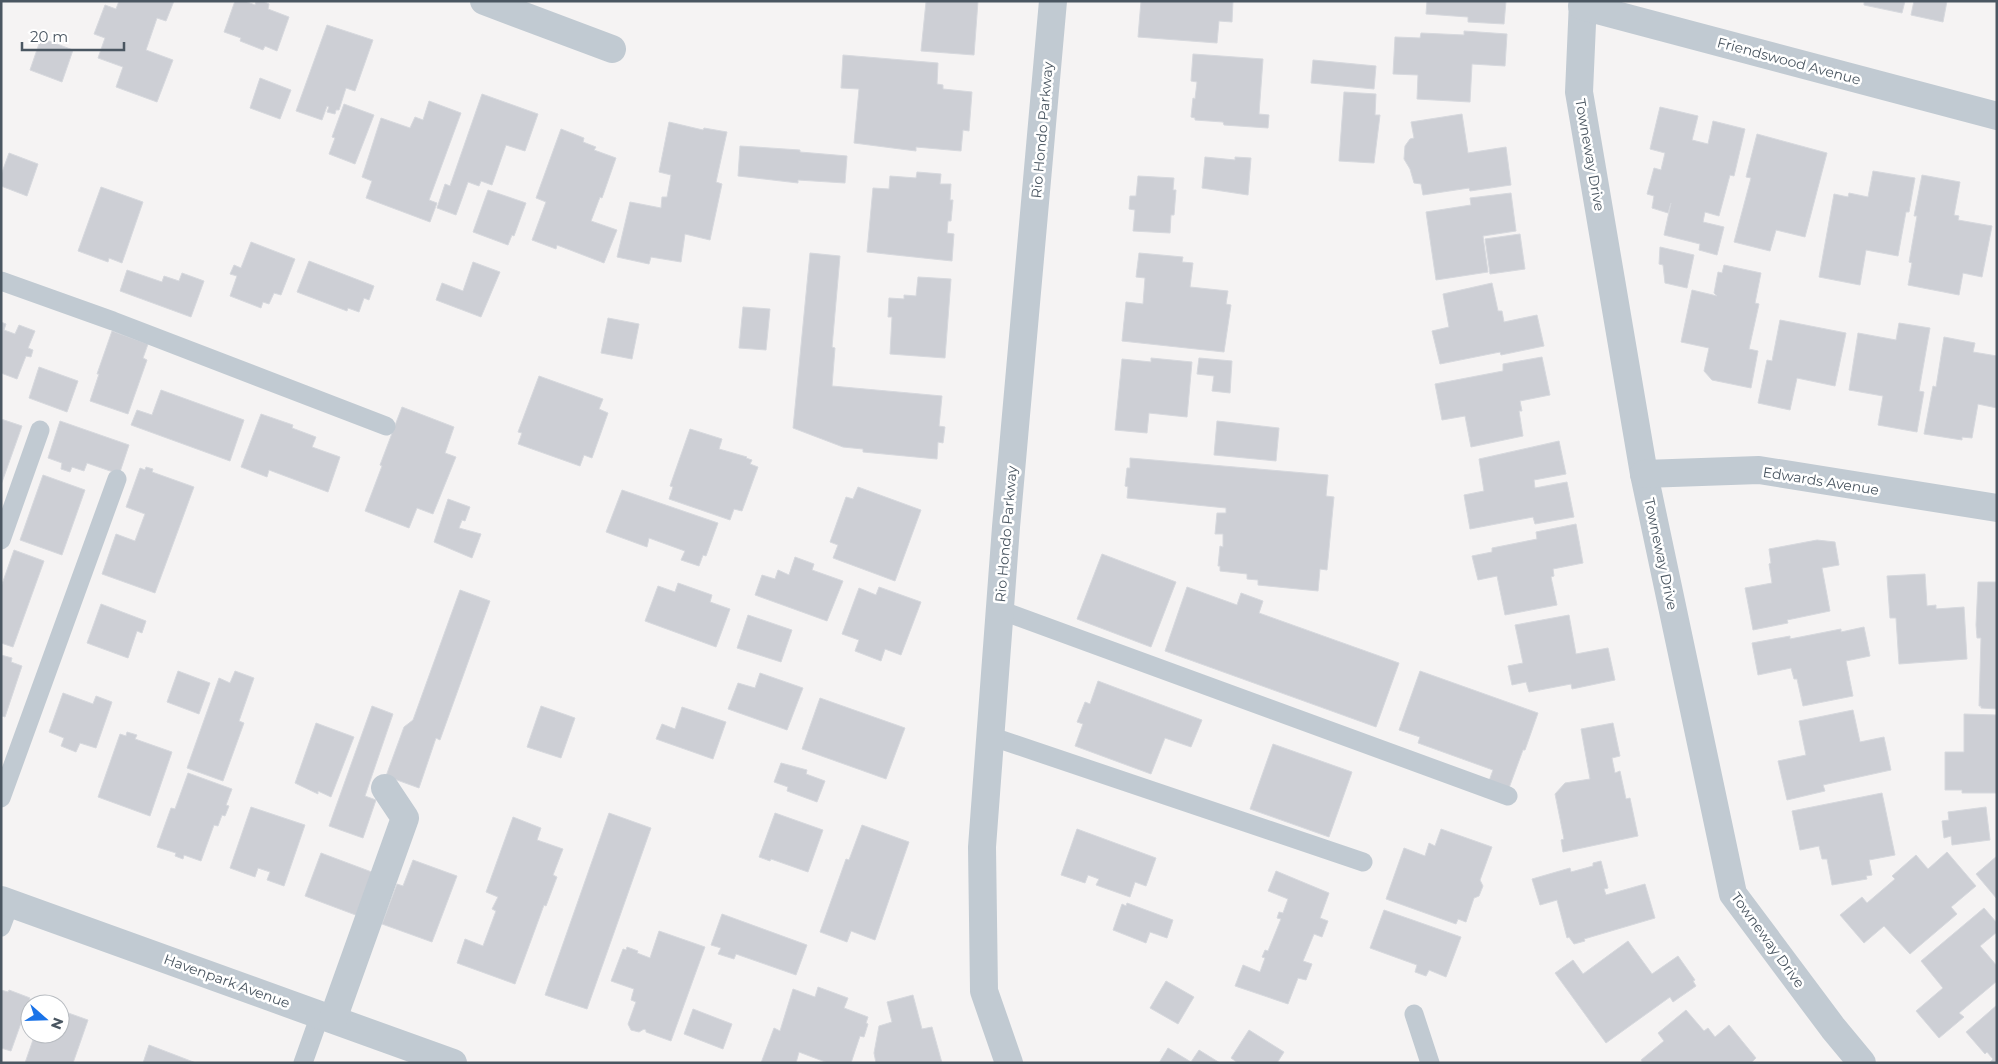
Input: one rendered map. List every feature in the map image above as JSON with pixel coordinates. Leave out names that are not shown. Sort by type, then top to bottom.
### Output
[{"type":"street","points":[[484,1],[612,49]]},
{"type":"street","name":"Rio Hondo Parkway","points":[[1009,1063],[984,991],[982,847],[1000,610],[1053,1]]},
{"type":"street","name":"Friendswood Avenue","points":[[1582,4],[1997,116]]},
{"type":"street","name":"Towneway Drive","points":[[1582,4],[1579,92],[1644,474],[1733,894],[1833,1028],[1862,1063]]},
{"type":"street","name":"Edwards Avenue","points":[[1644,474],[1759,470],[1997,508]]},
{"type":"street","points":[[326,1017],[405,818],[385,788]]},
{"type":"street","name":"Havenpark Avenue","points":[[4,910],[326,1017],[452,1063]]},
{"type":"lane","points":[[1,281],[112,321],[386,426]]},
{"type":"lane","points":[[1,540],[40,430]]},
{"type":"lane","points":[[1,798],[117,479]]},
{"type":"lane","points":[[1000,610],[1508,796]]},
{"type":"lane","points":[[990,736],[1363,862]]},
{"type":"lane","points":[[1414,1014],[1430,1063]]},
{"type":"lane","points":[[303,1063],[326,1017]]},
{"type":"building","points":[[119,1],[174,1],[166,21],[157,18],[146,50],[173,60],[157,102],[116,87],[123,67],[98,58],[105,38],[94,34],[105,5],[116,9]]},
{"type":"building","points":[[235,1],[245,1],[255,5],[256,1],[263,1],[269,4],[268,9],[289,17],[277,51],[265,46],[263,50],[240,41],[241,38],[224,32]]},
{"type":"building","points":[[908,1],[978,1],[974,55],[921,51],[926,2]]},
{"type":"building","points":[[1141,1],[1233,1],[1232,22],[1219,21],[1217,43],[1138,37]]},
{"type":"building","points":[[1427,1],[1506,1],[1504,24],[1468,22],[1468,17],[1426,14]]},
{"type":"building","points":[[1864,1],[1905,1],[1902,13],[1864,5]]},
{"type":"building","points":[[1914,1],[1947,1],[1943,22],[1911,15]]},
{"type":"building","points":[[327,25],[373,40],[355,91],[346,88],[339,110],[336,110],[335,114],[327,112],[329,107],[327,106],[322,120],[296,111]]},
{"type":"building","points":[[1464,31],[1507,34],[1505,66],[1472,64],[1470,102],[1417,99],[1418,75],[1393,74],[1395,37],[1420,38],[1421,33],[1464,35]]},
{"type":"building","points":[[41,38],[73,50],[62,82],[30,70]]},
{"type":"building","points":[[1193,54],[1263,59],[1259,114],[1269,115],[1268,128],[1224,125],[1223,122],[1195,120],[1195,118],[1191,117],[1197,82],[1191,81]]},
{"type":"building","points":[[843,55],[938,63],[937,84],[943,85],[943,89],[972,92],[969,131],[963,130],[961,151],[916,147],[916,151],[854,143],[859,89],[841,88]]},
{"type":"building","points":[[1313,60],[1376,66],[1374,89],[1311,83]]},
{"type":"building","points":[[260,78],[291,90],[280,119],[250,108]]},
{"type":"building","points":[[1344,92],[1376,94],[1375,115],[1380,115],[1374,163],[1339,161]]},
{"type":"building","points":[[482,94],[538,114],[525,151],[506,145],[492,185],[481,181],[479,186],[468,182],[456,215],[437,208],[445,184],[450,186]]},
{"type":"building","points":[[429,101],[461,113],[429,200],[437,203],[430,222],[366,198],[372,181],[362,177],[381,118],[410,128],[415,117],[423,120]]},
{"type":"building","points":[[344,104],[374,115],[355,164],[329,154],[335,138],[332,137]]},
{"type":"building","points":[[1660,107],[1698,116],[1692,140],[1708,144],[1713,121],[1745,129],[1734,176],[1730,175],[1719,216],[1705,212],[1703,222],[1724,227],[1717,255],[1699,250],[1700,244],[1664,235],[1671,203],[1668,213],[1652,208],[1654,196],[1647,194],[1654,168],[1661,170],[1665,153],[1650,149]]},
{"type":"building","points":[[1462,114],[1468,153],[1506,147],[1511,185],[1470,191],[1469,188],[1423,195],[1421,184],[1414,183],[1410,169],[1404,159],[1405,146],[1410,139],[1414,138],[1411,122]]},
{"type":"building","points":[[669,122],[703,130],[704,128],[727,132],[716,182],[722,184],[710,240],[685,234],[681,262],[651,257],[649,264],[617,257],[630,202],[661,208],[662,197],[667,197],[671,175],[659,172]]},
{"type":"building","points":[[561,129],[584,138],[583,142],[596,147],[594,150],[616,158],[602,198],[600,197],[591,221],[617,230],[604,263],[557,245],[556,249],[532,240],[546,202],[536,198]]},
{"type":"building","points":[[1757,134],[1827,153],[1805,237],[1776,230],[1770,251],[1734,242],[1751,178],[1746,177]]},
{"type":"building","points":[[740,146],[800,150],[800,152],[847,156],[845,183],[798,180],[798,183],[738,176]]},
{"type":"building","points":[[9,153],[38,164],[27,196],[1,186],[1,175]]},
{"type":"building","points":[[1205,157],[1235,160],[1235,157],[1251,158],[1248,195],[1202,188]]},
{"type":"building","points":[[1873,171],[1915,178],[1909,212],[1906,212],[1898,256],[1866,250],[1860,285],[1819,277],[1834,194],[1848,197],[1849,193],[1868,197]]},
{"type":"building","points":[[917,172],[941,174],[940,184],[951,184],[950,200],[953,200],[951,221],[948,221],[947,233],[954,234],[952,261],[867,252],[873,188],[889,189],[890,176],[916,178]]},
{"type":"building","points":[[1922,175],[1960,182],[1954,215],[1959,216],[1958,220],[1992,226],[1982,277],[1963,273],[1959,295],[1908,285],[1912,263],[1909,262],[1917,216],[1914,216]]},
{"type":"building","points":[[1138,176],[1174,178],[1173,190],[1176,190],[1170,233],[1133,231],[1135,210],[1129,209],[1130,196],[1136,196]]},
{"type":"building","points":[[101,187],[143,202],[122,263],[109,258],[108,262],[78,251]]},
{"type":"building","points":[[488,190],[526,203],[514,236],[512,235],[508,245],[473,232]]},
{"type":"building","points":[[1511,193],[1516,231],[1483,236],[1488,272],[1436,280],[1426,212],[1471,205],[1470,198]]},
{"type":"building","points":[[1520,234],[1525,269],[1490,274],[1485,239]]},
{"type":"building","points":[[251,242],[295,259],[281,295],[274,293],[269,304],[263,302],[261,308],[230,296],[237,276],[230,274],[234,265],[241,268]]},
{"type":"building","points":[[1660,247],[1694,255],[1687,288],[1665,283],[1663,265],[1659,264]]},
{"type":"building","points":[[810,253],[840,256],[832,347],[835,348],[832,386],[942,396],[939,426],[945,427],[943,443],[938,442],[937,459],[863,452],[863,449],[843,447],[793,428]]},
{"type":"building","points":[[1139,253],[1183,257],[1182,262],[1193,263],[1190,287],[1228,291],[1226,304],[1231,305],[1224,352],[1122,341],[1126,302],[1143,304],[1145,278],[1136,277]]},
{"type":"building","points":[[309,261],[374,286],[369,300],[364,298],[359,312],[348,308],[347,311],[297,292]]},
{"type":"building","points":[[473,262],[500,272],[481,317],[436,300],[442,283],[463,291]]},
{"type":"building","points":[[1724,265],[1761,273],[1755,303],[1759,304],[1749,349],[1758,351],[1751,388],[1712,380],[1704,371],[1709,348],[1681,342],[1692,290],[1717,296],[1714,293],[1718,272],[1722,273]]},
{"type":"building","points":[[127,270],[162,282],[164,276],[179,281],[182,273],[204,281],[191,317],[120,291]]},
{"type":"building","points":[[918,277],[951,279],[945,358],[890,354],[892,317],[888,317],[889,298],[904,299],[904,295],[916,296]]},
{"type":"building","points":[[1492,283],[1498,311],[1502,311],[1504,322],[1537,315],[1544,346],[1501,355],[1500,352],[1440,364],[1432,331],[1449,327],[1443,294]]},
{"type":"building","points":[[743,307],[770,309],[766,350],[739,348]]},
{"type":"building","points":[[608,318],[639,324],[632,359],[601,353]]},
{"type":"building","points":[[1780,320],[1846,333],[1835,386],[1797,378],[1790,410],[1758,403],[1767,360],[1772,361]]},
{"type":"building","points":[[1,322],[6,324],[4,330],[15,334],[19,325],[35,331],[28,348],[33,350],[31,357],[26,356],[17,379],[1,373]]},
{"type":"building","points":[[1899,323],[1930,328],[1919,391],[1924,392],[1917,432],[1878,425],[1883,396],[1849,390],[1858,333],[1896,340]]},
{"type":"building","points":[[112,331],[148,344],[143,358],[147,360],[128,414],[90,401]]},
{"type":"building","points":[[1944,337],[1975,343],[1973,352],[1997,356],[1997,408],[1978,404],[1972,438],[1962,437],[1962,440],[1924,434],[1933,386],[1936,387]]},
{"type":"building","points":[[1542,357],[1550,395],[1520,401],[1522,411],[1519,411],[1523,436],[1471,447],[1465,416],[1442,420],[1435,384],[1503,371],[1503,364]]},
{"type":"building","points":[[1151,358],[1192,362],[1187,417],[1149,413],[1147,433],[1115,430],[1122,359],[1151,362]]},
{"type":"building","points":[[1199,358],[1232,361],[1230,393],[1212,391],[1214,376],[1197,374]]},
{"type":"building","points":[[39,367],[78,381],[67,412],[29,398]]},
{"type":"building","points":[[539,376],[603,399],[599,409],[608,413],[592,458],[584,455],[580,466],[518,444],[522,433],[518,432]]},
{"type":"building","points":[[161,390],[244,420],[230,461],[131,425],[137,410],[152,415]]},
{"type":"building","points":[[402,407],[454,427],[445,453],[456,457],[433,514],[417,508],[409,528],[365,511]]},
{"type":"building","points":[[261,414],[293,425],[292,428],[316,437],[312,447],[340,457],[328,492],[269,470],[267,477],[241,467]]},
{"type":"building","points":[[1,419],[22,426],[1,485]]},
{"type":"building","points":[[60,421],[129,445],[120,472],[116,473],[87,463],[84,471],[72,467],[70,472],[61,469],[62,463],[48,458]]},
{"type":"building","points":[[1217,421],[1279,428],[1276,461],[1214,455]]},
{"type":"building","points":[[690,429],[722,439],[719,449],[747,457],[752,460],[750,464],[758,467],[742,511],[734,509],[730,520],[669,499],[673,487],[670,486]]},
{"type":"building","points":[[1559,441],[1566,474],[1534,480],[1535,488],[1567,482],[1574,517],[1535,524],[1533,517],[1470,529],[1464,495],[1484,491],[1479,459]]},
{"type":"building","points":[[1130,458],[1328,475],[1326,496],[1334,497],[1327,570],[1320,569],[1318,591],[1258,585],[1258,580],[1247,579],[1247,574],[1220,571],[1220,566],[1218,566],[1220,546],[1223,547],[1223,534],[1215,534],[1217,513],[1226,513],[1226,508],[1127,498],[1128,487],[1125,486],[1127,468],[1130,468]]},
{"type":"building","points":[[146,467],[153,469],[152,472],[194,487],[155,593],[102,574],[116,534],[135,541],[145,514],[126,507],[140,468],[145,470]]},
{"type":"building","points":[[43,475],[85,490],[62,555],[20,540]]},
{"type":"building","points":[[858,487],[921,510],[895,581],[833,558],[838,545],[830,542],[846,497],[853,499]]},
{"type":"building","points":[[622,490],[718,523],[706,556],[703,555],[699,566],[681,560],[685,551],[649,538],[647,547],[606,532]]},
{"type":"building","points":[[448,499],[470,507],[465,521],[462,520],[459,528],[481,534],[472,558],[434,542]]},
{"type":"building","points":[[1576,524],[1583,563],[1553,569],[1554,576],[1551,577],[1557,605],[1505,615],[1497,576],[1478,580],[1472,556],[1492,552],[1492,548],[1537,539],[1536,532]]},
{"type":"building","points":[[1817,540],[1835,542],[1839,565],[1822,568],[1830,611],[1787,620],[1788,623],[1753,630],[1745,588],[1772,583],[1769,549]]},
{"type":"building","points":[[14,550],[44,561],[13,647],[1,643],[1,587]]},
{"type":"building","points":[[1102,554],[1176,582],[1151,647],[1077,619]]},
{"type":"building","points":[[795,557],[814,564],[812,570],[843,581],[827,621],[755,595],[762,575],[775,579],[778,570],[789,575]]},
{"type":"building","points":[[1925,574],[1927,606],[1936,605],[1936,609],[1964,607],[1967,659],[1899,664],[1896,618],[1890,618],[1887,576]]},
{"type":"building","points":[[1978,582],[1997,582],[1997,709],[1981,708],[1979,706],[1981,638],[1977,638],[1976,625]]},
{"type":"building","points":[[678,583],[712,595],[710,602],[730,609],[716,647],[645,621],[658,586],[675,592]]},
{"type":"building","points":[[879,587],[921,602],[901,655],[885,649],[881,661],[855,651],[859,640],[842,634],[859,588],[876,595]]},
{"type":"building","points":[[1187,587],[1237,605],[1241,593],[1263,601],[1259,613],[1399,663],[1376,727],[1165,651]]},
{"type":"building","points":[[460,590],[490,601],[440,740],[436,738],[419,788],[386,776],[404,727],[413,720]]},
{"type":"building","points":[[101,604],[146,621],[142,633],[137,631],[128,658],[87,643]]},
{"type":"building","points":[[748,615],[792,630],[781,662],[737,648]]},
{"type":"building","points":[[1569,615],[1576,654],[1608,648],[1615,680],[1572,689],[1571,684],[1529,692],[1526,682],[1512,685],[1508,666],[1523,663],[1515,625]]},
{"type":"building","points":[[1864,627],[1870,656],[1846,661],[1853,696],[1803,706],[1797,679],[1794,679],[1791,668],[1758,675],[1752,643],[1790,636],[1790,639],[1841,629],[1841,632]]},
{"type":"building","points":[[1,655],[12,658],[11,662],[22,666],[5,717],[2,716],[1,719]]},
{"type":"building","points":[[178,671],[210,683],[199,714],[167,702]]},
{"type":"building","points":[[235,671],[254,678],[239,721],[244,723],[223,781],[187,768],[219,678],[230,683]]},
{"type":"building","points":[[1420,671],[1538,713],[1509,788],[1489,781],[1493,770],[1418,743],[1420,737],[1399,730]]},
{"type":"building","points":[[760,673],[803,688],[787,730],[728,709],[738,683],[755,688]]},
{"type":"building","points":[[1098,681],[1202,720],[1191,747],[1165,738],[1151,774],[1075,746],[1083,724],[1077,722],[1085,702],[1090,704]]},
{"type":"building","points":[[63,693],[93,704],[96,696],[112,702],[96,748],[80,743],[76,752],[61,746],[64,738],[49,732]]},
{"type":"building","points":[[820,698],[905,728],[886,779],[802,749]]},
{"type":"building","points":[[372,706],[393,714],[365,796],[376,800],[363,838],[329,826]]},
{"type":"building","points":[[541,706],[575,718],[561,758],[527,747]]},
{"type":"building","points":[[682,707],[726,722],[713,759],[656,739],[662,724],[675,729]]},
{"type":"building","points":[[1853,710],[1860,742],[1884,737],[1891,770],[1823,785],[1825,791],[1787,800],[1778,761],[1806,755],[1799,721]]},
{"type":"building","points":[[1964,714],[1997,715],[1997,793],[1962,793],[1962,790],[1945,790],[1945,752],[1964,752]]},
{"type":"building","points":[[316,723],[354,737],[331,797],[318,791],[318,794],[295,783]]},
{"type":"building","points":[[1613,723],[1620,756],[1612,758],[1615,773],[1620,771],[1626,799],[1630,798],[1638,836],[1563,852],[1561,840],[1564,839],[1555,794],[1565,783],[1590,779],[1581,729]]},
{"type":"building","points":[[127,732],[137,735],[135,739],[172,752],[150,816],[98,797],[120,734],[126,736]]},
{"type":"building","points":[[1273,744],[1352,772],[1329,837],[1250,809]]},
{"type":"building","points":[[781,763],[807,770],[806,774],[825,781],[817,802],[787,791],[788,787],[774,782]]},
{"type":"building","points":[[188,773],[232,789],[226,805],[229,806],[225,816],[222,815],[218,826],[214,825],[201,861],[184,855],[183,859],[175,856],[176,853],[157,847],[171,808],[175,809]]},
{"type":"building","points":[[1882,793],[1895,855],[1869,860],[1872,875],[1866,876],[1867,879],[1832,885],[1827,859],[1822,859],[1819,846],[1800,850],[1792,811]]},
{"type":"building","points":[[251,807],[305,825],[284,886],[267,880],[270,872],[258,868],[255,877],[230,868]]},
{"type":"building","points":[[1986,807],[1990,840],[1952,845],[1951,836],[1944,838],[1942,821],[1949,820],[1948,812]]},
{"type":"building","points":[[609,813],[651,828],[587,1009],[545,995]]},
{"type":"building","points":[[775,813],[823,830],[808,872],[771,859],[770,861],[759,857]]},
{"type":"building","points":[[513,817],[541,828],[537,840],[563,849],[553,875],[557,877],[546,906],[544,905],[515,984],[457,963],[465,939],[483,946],[496,911],[492,909],[498,897],[486,892]]},
{"type":"building","points":[[862,825],[909,842],[875,940],[851,931],[847,942],[820,932],[846,859],[849,860]]},
{"type":"building","points":[[1077,829],[1156,858],[1146,886],[1135,882],[1130,897],[1096,885],[1099,879],[1088,875],[1085,883],[1061,875]]},
{"type":"building","points":[[1441,829],[1492,847],[1480,880],[1483,886],[1479,896],[1474,898],[1466,922],[1458,919],[1456,924],[1386,899],[1404,848],[1425,856],[1429,843],[1435,846]]},
{"type":"building","points":[[1947,852],[1976,886],[1951,907],[1957,914],[1910,954],[1884,926],[1864,943],[1840,915],[1862,897],[1867,903],[1895,879],[1892,876],[1916,855],[1928,869]]},
{"type":"building","points":[[321,853],[377,874],[361,917],[305,896]]},
{"type":"building","points":[[1997,856],[1997,899],[1976,874]]},
{"type":"building","points":[[413,860],[457,876],[432,942],[382,924],[397,884],[403,886]]},
{"type":"building","points":[[1601,861],[1608,888],[1604,889],[1606,895],[1645,884],[1655,918],[1584,939],[1585,941],[1574,944],[1569,937],[1567,938],[1557,900],[1540,905],[1532,879],[1570,868],[1571,872],[1593,866],[1593,863]]},
{"type":"building","points":[[1276,871],[1329,893],[1320,918],[1328,921],[1322,937],[1314,934],[1303,961],[1312,964],[1306,980],[1298,978],[1288,1004],[1235,986],[1243,965],[1260,972],[1265,958],[1262,957],[1265,950],[1268,951],[1281,919],[1277,918],[1279,912],[1283,913],[1288,899],[1268,891]]},
{"type":"building","points":[[1127,903],[1173,920],[1167,938],[1150,932],[1146,943],[1113,930],[1122,904],[1126,906]]},
{"type":"building","points":[[1984,908],[1997,923],[1997,932],[1980,946],[1997,966],[1997,981],[1959,1013],[1964,1017],[1939,1038],[1916,1011],[1943,988],[1921,961]]},
{"type":"building","points":[[1384,910],[1461,937],[1446,977],[1429,970],[1426,976],[1415,972],[1417,965],[1370,948]]},
{"type":"building","points":[[722,914],[807,945],[796,975],[736,954],[734,959],[718,954],[721,948],[711,945]]},
{"type":"building","points":[[659,931],[705,947],[671,1041],[646,1032],[644,1029],[639,1032],[631,1030],[628,1024],[636,1002],[631,1000],[634,989],[611,981],[623,949],[626,950],[627,947],[650,958]]},
{"type":"building","points":[[1628,941],[1652,974],[1678,956],[1695,980],[1693,981],[1696,986],[1673,1002],[1670,997],[1606,1043],[1555,973],[1573,960],[1583,974]]},
{"type":"building","points":[[1166,981],[1194,997],[1178,1024],[1150,1008]]},
{"type":"building","points":[[818,987],[848,998],[844,1008],[868,1017],[864,1037],[860,1036],[851,1063],[828,1063],[799,1052],[796,1063],[761,1063],[774,1028],[780,1031],[793,989],[815,997]]},
{"type":"building","points":[[1,990],[8,992],[9,990],[20,994],[20,1026],[11,1051],[1,1048]]},
{"type":"building","points":[[913,995],[922,1029],[932,1027],[942,1063],[876,1063],[874,1053],[879,1026],[892,1022],[887,1002]]},
{"type":"building","points":[[1997,1005],[1997,1063],[1989,1063],[1993,1059],[1987,1052],[1985,1054],[1966,1032]]},
{"type":"building","points":[[693,1009],[732,1024],[723,1049],[684,1034]]},
{"type":"building","points":[[1686,1010],[1704,1031],[1708,1028],[1715,1037],[1729,1025],[1756,1058],[1751,1063],[1643,1063],[1641,1060],[1664,1041],[1658,1033]]},
{"type":"building","points":[[70,1014],[88,1020],[73,1063],[25,1063],[32,1044],[70,1044]]},
{"type":"building","points":[[1249,1030],[1284,1052],[1277,1063],[1238,1063],[1231,1058]]},
{"type":"building","points":[[149,1045],[196,1063],[143,1063]]},
{"type":"building","points":[[1168,1048],[1191,1062],[1199,1050],[1220,1063],[1159,1063]]}]
